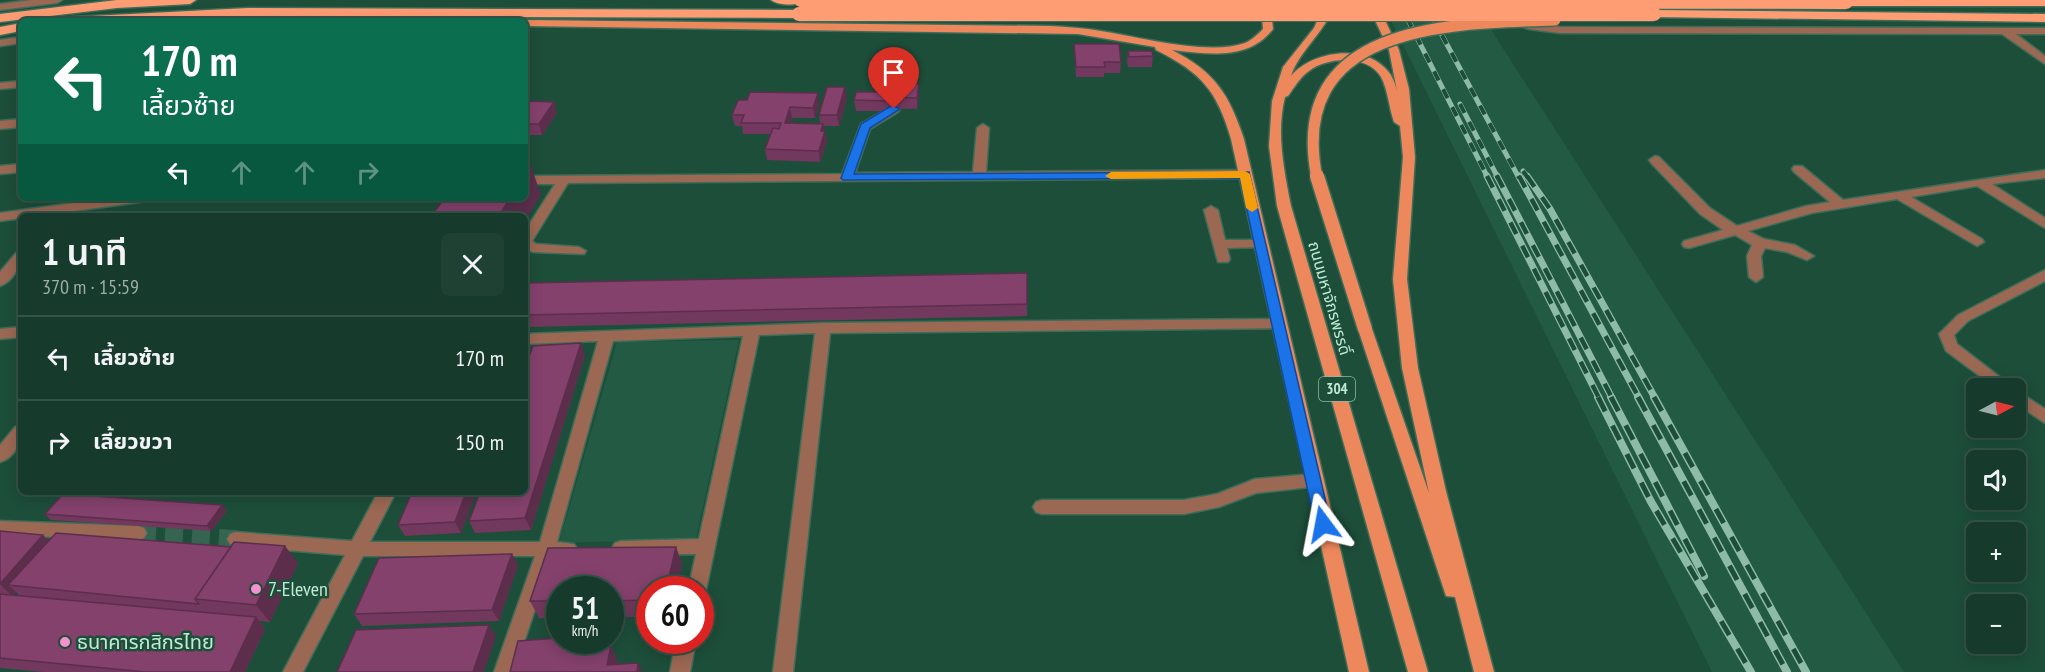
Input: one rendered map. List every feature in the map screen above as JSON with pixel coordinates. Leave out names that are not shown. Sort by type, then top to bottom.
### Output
[{"type":"highway","points":[[0,18],[96,6],[190,0]]},
{"type":"highway","points":[[777,0],[800,7],[2045,18]]},
{"type":"highway","points":[[119,18],[248,12],[485,13],[1281,0],[2045,2]]},
{"type":"highway","points":[[0,31],[18,28]]},
{"type":"main road","points":[[528,24],[1050,29],[1082,31],[1151,43],[1212,49],[1247,46],[1259,40],[1268,29],[1263,0]]},
{"type":"main road","name":"ถนนมหาจักรพรรดิ์","points":[[1331,0],[1328,12],[1315,35],[1289,67],[1277,104],[1274,127],[1277,162],[1284,206],[1418,672]]},
{"type":"main road","points":[[1370,0],[1396,60],[1403,88],[1409,157],[1400,279],[1410,368],[1437,491],[1482,672]]},
{"type":"main road","points":[[485,13],[499,18]]},
{"type":"main road","points":[[1482,672],[1324,203],[1314,155],[1313,130],[1318,108],[1326,90],[1347,62],[1382,42],[1432,27],[1462,23],[1600,19],[1654,14]]},
{"type":"main road","points":[[1151,43],[1187,61],[1215,87],[1233,121],[1280,324],[1313,481],[1359,672]]},
{"type":"main road","points":[[1277,104],[1304,69],[1316,61],[1338,57],[1363,60],[1382,71],[1387,78],[1409,157]]},
{"type":"street","points":[[0,7],[57,0]]},
{"type":"street","points":[[1495,0],[1497,9],[1504,16],[1522,24],[1545,29],[2045,31]]},
{"type":"street","points":[[2006,32],[2045,61]]},
{"type":"street","points":[[0,43],[18,40]]},
{"type":"street","points":[[0,86],[18,84]]},
{"type":"street","points":[[847,178],[865,127],[894,109]]},
{"type":"street","points":[[0,125],[18,123]]},
{"type":"street","points":[[979,177],[983,128]]},
{"type":"street","points":[[1655,160],[1705,211],[1735,230],[1760,243],[1790,248],[1807,256]]},
{"type":"street","points":[[0,170],[18,168]]},
{"type":"street","points":[[1798,169],[1839,203]]},
{"type":"street","points":[[528,180],[1245,174]]},
{"type":"street","points":[[1689,244],[1782,216],[1839,203],[2045,174]]},
{"type":"street","points":[[528,235],[564,180]]},
{"type":"street","points":[[1979,182],[2045,224]]},
{"type":"street","points":[[1899,195],[1977,242]]},
{"type":"street","points":[[27,213],[117,201]]},
{"type":"street","points":[[1211,210],[1223,259]]},
{"type":"street","points":[[0,217],[18,214]]},
{"type":"street","points":[[1756,277],[1754,256],[1760,243]]},
{"type":"street","points":[[1219,244],[1260,244]]},
{"type":"street","points":[[528,247],[579,251]]},
{"type":"street","points":[[0,282],[18,260]]},
{"type":"street","points":[[1993,378],[1951,347],[1946,334],[1963,318],[2045,276]]},
{"type":"street","points":[[528,339],[823,328],[1280,324]]},
{"type":"street","points":[[783,672],[823,328]]},
{"type":"street","points":[[700,576],[752,331]]},
{"type":"street","points":[[0,334],[18,332]]},
{"type":"street","points":[[504,672],[546,550],[607,335]]},
{"type":"street","points":[[2026,403],[2045,417]]},
{"type":"street","points":[[0,456],[18,435]]},
{"type":"street","points":[[1042,507],[1184,507],[1218,500],[1255,486],[1313,481]]},
{"type":"street","points":[[293,672],[385,495]]},
{"type":"street","points":[[0,528],[138,533]]},
{"type":"street","points":[[236,539],[357,549],[546,550],[705,546]]},
{"type":"street","points":[[680,672],[683,654]]},
{"type":"shaded area","points":[[1381,0],[1472,0],[1904,672],[1712,672]]},
{"type":"shaded area","points":[[739,340],[696,539],[559,543],[617,342]]},
{"type":"building","points":[[1074,44],[1119,44],[1121,62],[1104,62],[1105,67],[1076,67]]},
{"type":"building","points":[[1128,51],[1152,51],[1153,56],[1129,57]]},
{"type":"building","points":[[889,84],[919,84],[917,98],[886,97],[885,101],[854,100],[856,92],[878,92],[878,89],[888,89]]},
{"type":"building","points":[[827,87],[845,87],[837,115],[819,115]]},
{"type":"building","points":[[750,92],[818,93],[813,108],[790,107],[785,123],[823,124],[821,131],[825,131],[819,151],[765,149],[773,128],[779,129],[781,123],[741,123],[744,115],[732,115],[738,100],[747,100]]},
{"type":"building","points":[[528,101],[554,102],[539,124],[528,124]]},
{"type":"building","points":[[443,201],[508,201],[501,213],[433,213]]},
{"type":"building","points":[[1027,273],[1027,304],[528,315],[528,283]]},
{"type":"building","points":[[581,343],[525,518],[469,521],[479,495],[528,495],[528,359],[533,346]]},
{"type":"building","points":[[62,495],[222,505],[207,526],[45,514]]},
{"type":"building","points":[[411,495],[465,495],[455,522],[398,525]]},
{"type":"building","points":[[0,531],[43,535],[0,584]]},
{"type":"building","points":[[56,533],[231,547],[195,599],[199,604],[8,585]]},
{"type":"building","points":[[234,542],[285,546],[256,605],[195,599]]},
{"type":"building","points":[[676,547],[669,576],[636,576],[636,600],[624,601],[624,576],[546,576],[546,601],[530,601],[548,548]]},
{"type":"building","points":[[512,554],[492,610],[354,614],[379,558]]},
{"type":"building","points":[[0,594],[256,617],[230,672],[146,672],[0,658]]},
{"type":"building","points":[[489,625],[473,672],[337,672],[356,630]]},
{"type":"building","points":[[546,639],[546,654],[609,654],[607,665],[638,663],[637,672],[510,672],[518,641]]},
{"type":"tunnel","points":[[138,533],[236,539]]},
{"type":"railway","points":[[1398,0],[1488,178]]},
{"type":"railway","points":[[1423,0],[1519,178]]},
{"type":"railway","points":[[1460,104],[1498,178]]},
{"type":"railway","points":[[1523,171],[1528,178]]},
{"type":"railway","points":[[1487,176],[1599,398]]},
{"type":"railway","points":[[1497,176],[1612,398]]},
{"type":"railway","points":[[1519,176],[1639,398]]},
{"type":"railway","points":[[1527,176],[1550,209],[1655,398]]},
{"type":"railway","points":[[1598,397],[1650,500],[1751,672]]},
{"type":"railway","points":[[1611,397],[1704,576]]},
{"type":"railway","points":[[1638,397],[1787,672]]},
{"type":"railway","points":[[1654,397],[1806,672]]},
{"type":"slow traffic","points":[[1111,176],[1245,174],[1252,208]]},
{"type":"place","name":"7-Eleven","points":[[256,589]]},
{"type":"place","name":"ธนาคารกสิกรไทย","points":[[65,642]]},
{"type":"route","points":[[894,109],[865,127],[847,178],[1245,174],[1323,524]]}]
